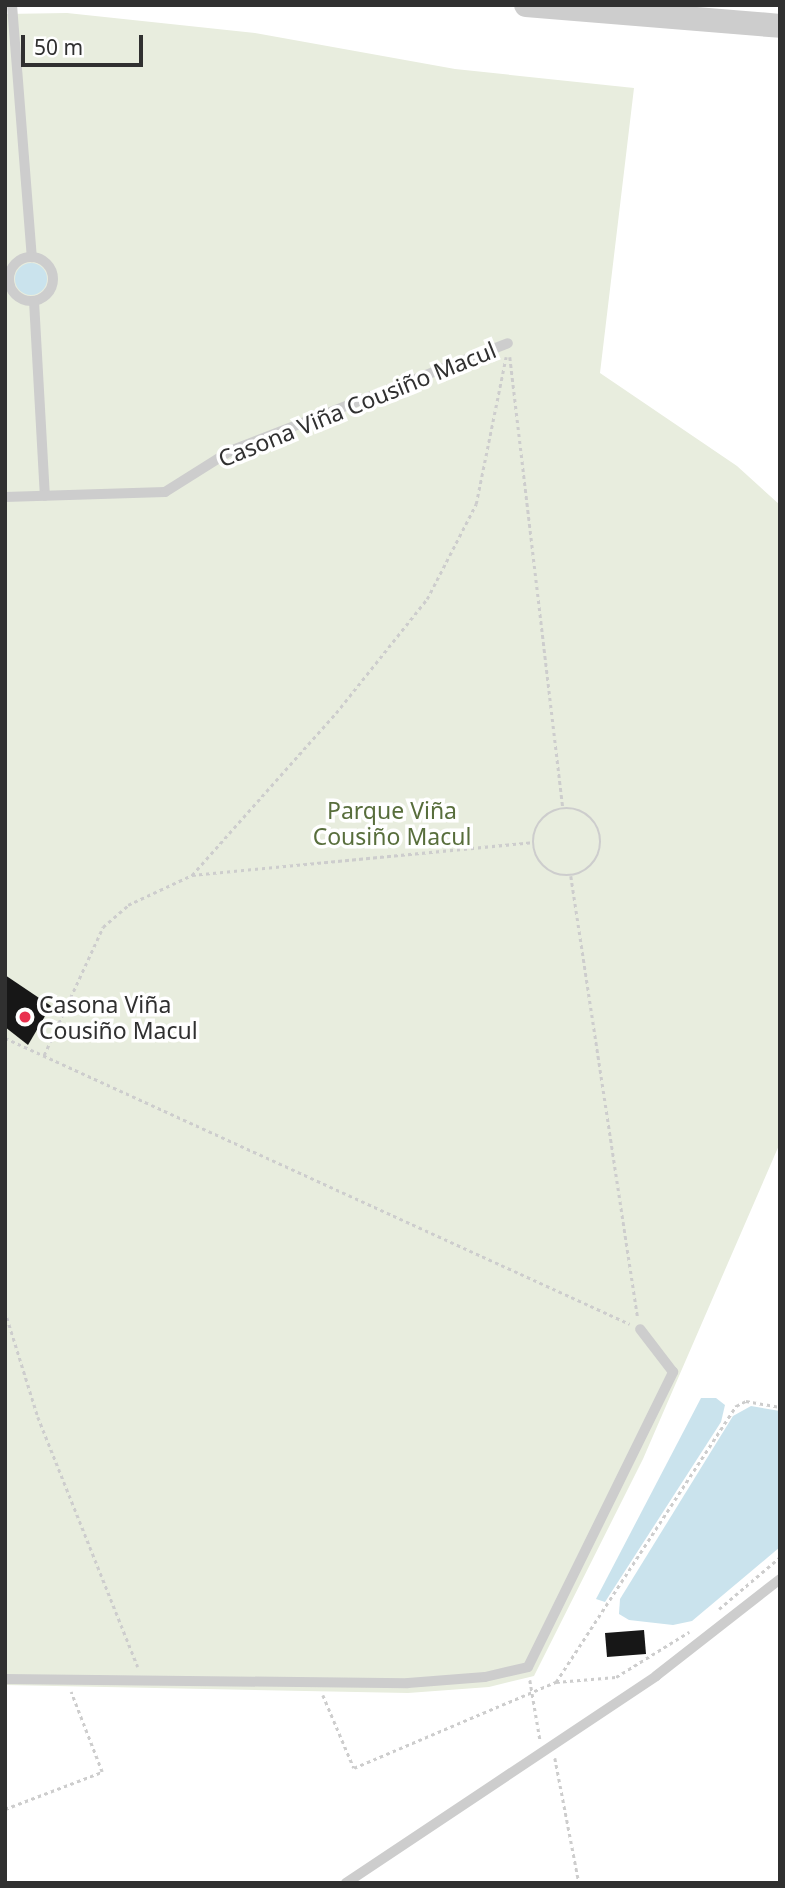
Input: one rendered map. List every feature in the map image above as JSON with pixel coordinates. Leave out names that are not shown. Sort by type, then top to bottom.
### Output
[{"type":"street","points":[[526,5],[780,26]]},
{"type":"lane","points":[[12,5],[32,257]]},
{"type":"lane","points":[[32,257],[47,264],[53,277],[49,291],[34,301],[17,297],[8,277],[14,264],[32,257]]},
{"type":"lane","points":[[34,301],[45,496]]},
{"type":"lane","name":"Casona Viña Cousiño Macul","points":[[5,497],[165,492],[230,451],[508,343]]},
{"type":"lane","points":[[5,1679],[408,1684],[485,1677],[528,1667],[673,1372],[640,1329]]},
{"type":"lane","points":[[346,1883],[656,1676],[780,1580]]},
{"type":"path","points":[[508,343],[563,808]]},
{"type":"path","points":[[192,875],[387,653],[449,565],[486,470],[508,343]]},
{"type":"path","points":[[563,808],[586,813],[594,821],[601,844],[592,866],[571,876],[549,871],[534,853],[533,842],[538,823],[563,808]]},
{"type":"path","points":[[44,1055],[103,927],[128,905],[192,875],[533,842]]},
{"type":"path","points":[[571,876],[640,1329]]},
{"type":"path","points":[[5,1038],[640,1329]]},
{"type":"path","points":[[5,1311],[38,1418],[144,1680]]},
{"type":"path","points":[[556,1682],[736,1406],[746,1401],[780,1407]]},
{"type":"path","points":[[710,1616],[780,1557]]},
{"type":"path","points":[[318,1682],[354,1768],[556,1682],[616,1677],[699,1625]]},
{"type":"path","points":[[528,1667],[542,1752],[554,1757],[579,1883]]},
{"type":"path","points":[[5,1809],[102,1772],[66,1679]]},
{"type":"green space","name":"Parque Viña Cousiño Macul","points":[[67,13],[255,33],[455,69],[634,88],[600,373],[737,466],[780,505],[780,1143],[643,1459],[534,1676],[489,1687],[408,1693],[5,1685],[5,14]]},
{"type":"water","points":[[31,263],[42,268],[47,279],[42,290],[31,295],[20,290],[15,279],[20,268]]},
{"type":"water","points":[[701,1398],[716,1398],[725,1405],[721,1422],[605,1602],[596,1599]]},
{"type":"water","points":[[751,1406],[780,1411],[780,1547],[692,1621],[673,1625],[629,1620],[619,1614],[620,1599],[733,1416]]},
{"type":"building","name":"Casona Viña Cousiño Macul","points":[[5,975],[51,1006],[28,1045],[5,1027]]},
{"type":"building","points":[[644,1630],[646,1654],[607,1657],[605,1633]]},
{"type":"place","name":"Casona Viña Cousiño Macul","points":[[25,1017]]}]
